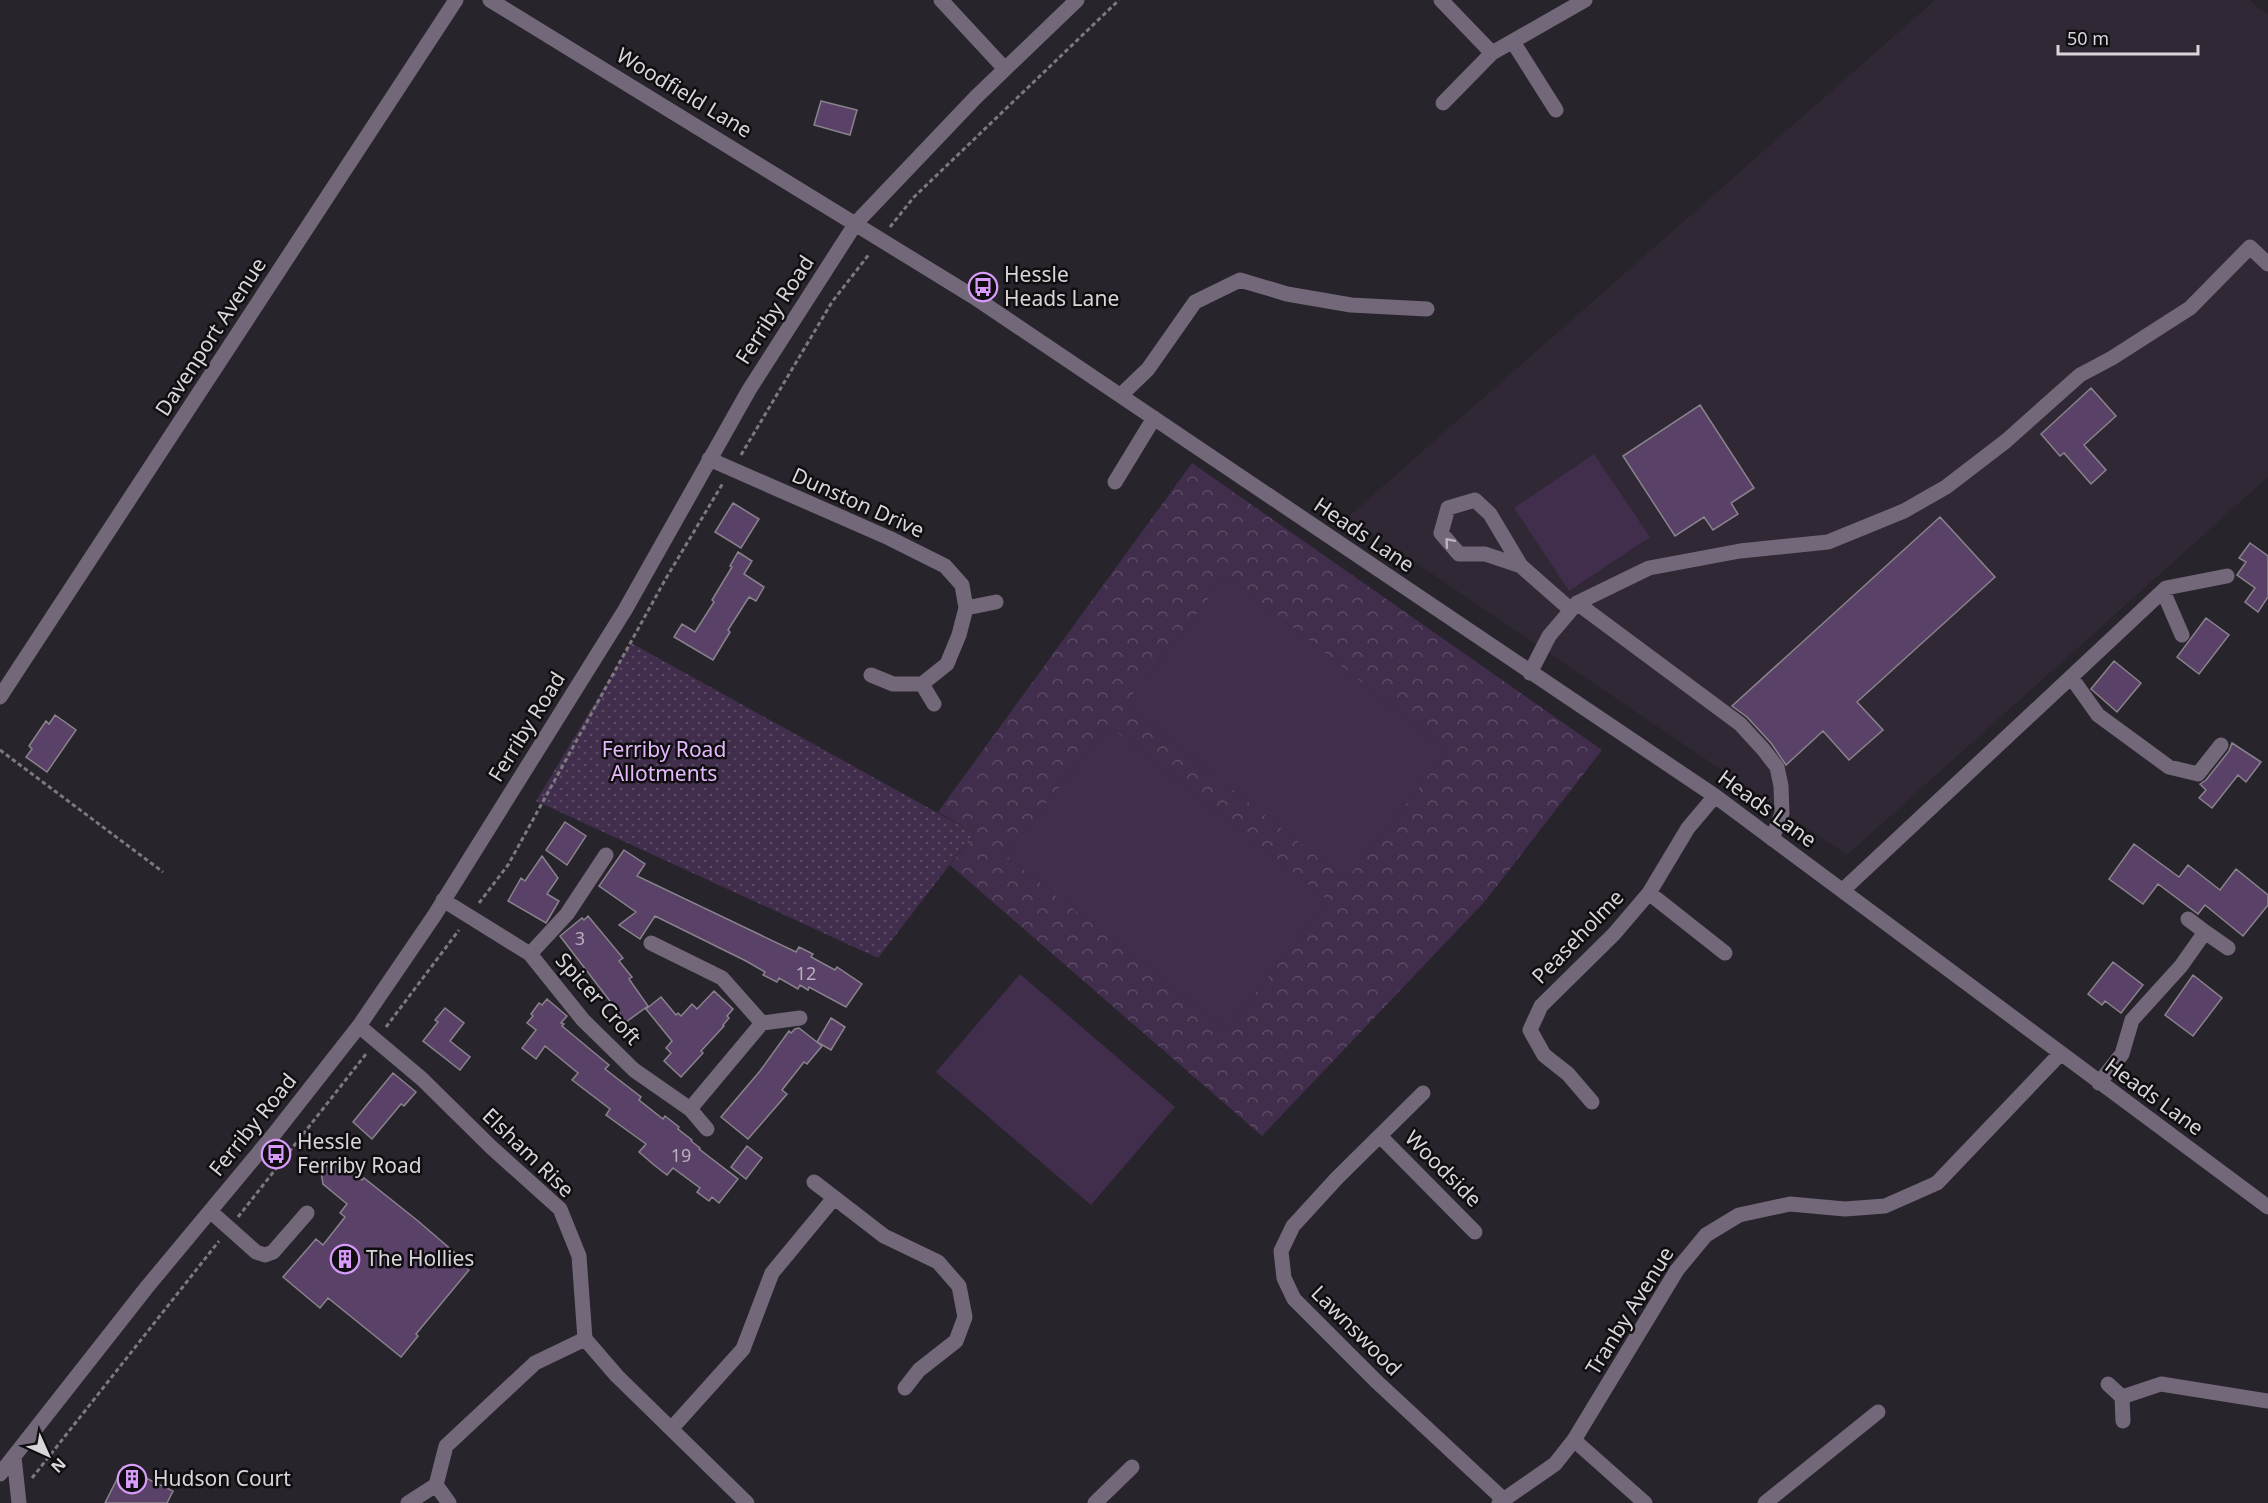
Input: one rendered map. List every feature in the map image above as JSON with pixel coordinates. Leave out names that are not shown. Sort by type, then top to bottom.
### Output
[{"type":"street","name":"Davenport Avenue","points":[[0,697],[456,0]]},
{"type":"street","name":"Woodfield Lane","points":[[490,0],[856,223]]},
{"type":"street","points":[[941,0],[1005,69]]},
{"type":"street","name":"Ferriby Road","points":[[0,1474],[147,1287],[275,1133],[359,1026],[443,900],[625,610],[749,390],[856,223],[1005,69],[1077,0]]},
{"type":"street","points":[[1441,0],[1492,53]]},
{"type":"street","points":[[1443,103],[1492,53],[1585,0]]},
{"type":"street","points":[[1513,42],[1557,110]]},
{"type":"street","name":"Heads Lane","points":[[856,223],[974,297],[1154,417],[1714,796],[1844,890],[2060,1054],[2268,1207]]},
{"type":"street","points":[[1530,673],[1549,636],[1574,607],[1649,568],[1740,551],[1828,542],[1904,511],[1946,487],[2006,441],[2080,375],[2112,358],[2190,308],[2250,247],[2268,264]]},
{"type":"street","points":[[1121,395],[1148,369],[1196,302],[1240,280],[1287,294],[1351,305],[1427,309]]},
{"type":"street","points":[[1115,482],[1154,417]]},
{"type":"street","name":"Dunston Drive","points":[[709,459],[889,538],[945,566],[962,585],[966,608]]},
{"type":"street","points":[[1521,566],[1491,514],[1475,500],[1448,508],[1441,533],[1459,554],[1485,555],[1521,566],[1574,607],[1740,724],[1777,767],[1781,786],[1782,813],[1772,839]]},
{"type":"street","points":[[1844,890],[2166,588],[2227,576]]},
{"type":"street","points":[[2163,591],[2182,635]]},
{"type":"street","points":[[871,675],[893,684],[922,684],[947,664],[959,635],[966,608],[996,602]]},
{"type":"street","points":[[2071,677],[2098,715],[2169,767],[2198,774],[2221,745]]},
{"type":"street","points":[[922,684],[934,704]]},
{"type":"street","name":"Peaseholme","points":[[1592,1102],[1568,1074],[1544,1055],[1530,1030],[1541,1006],[1614,934],[1649,893],[1688,828],[1714,796]]},
{"type":"street","points":[[530,954],[567,915],[606,855]]},
{"type":"street","points":[[1649,893],[1725,953]]},
{"type":"street","name":"Spicer Croft","points":[[443,900],[530,954],[583,1020],[634,1070],[690,1109],[707,1130]]},
{"type":"street","points":[[2188,919],[2228,948]]},
{"type":"street","points":[[2099,1083],[2122,1054],[2132,1020],[2181,966],[2205,932]]},
{"type":"street","points":[[651,943],[722,978],[762,1023]]},
{"type":"street","points":[[690,1109],[762,1023],[800,1018]]},
{"type":"street","name":"Elsham Rise","points":[[359,1026],[422,1079],[491,1147],[560,1209],[579,1256],[585,1339]]},
{"type":"street","name":"Tranby Avenue","points":[[1501,1501],[1555,1464],[1574,1440],[1677,1269],[1706,1235],[1739,1215],[1790,1204],[1845,1209],[1885,1206],[1936,1183],[2060,1054]]},
{"type":"street","name":"Lawnswood","points":[[1423,1093],[1293,1226],[1281,1251],[1284,1278],[1294,1299],[1501,1501]]},
{"type":"street","name":"Woodside","points":[[1380,1136],[1475,1232]]},
{"type":"street","points":[[814,1182],[884,1236],[938,1262],[959,1286],[965,1317],[956,1341],[919,1370],[905,1388]]},
{"type":"street","points":[[672,1428],[742,1349],[772,1273],[834,1198]]},
{"type":"street","points":[[210,1211],[256,1252],[265,1255],[273,1252],[307,1213]]},
{"type":"street","points":[[408,1503],[436,1485],[446,1446],[535,1363],[585,1339],[617,1376],[747,1503]]},
{"type":"street","points":[[2108,1384],[2122,1397],[2123,1420]]},
{"type":"street","points":[[2122,1397],[2161,1384],[2268,1401]]},
{"type":"street","points":[[1765,1503],[1878,1412]]},
{"type":"street","points":[[1574,1440],[1645,1503]]},
{"type":"street","points":[[14,1457],[19,1503]]},
{"type":"street","points":[[1095,1503],[1132,1467]]},
{"type":"street","points":[[436,1485],[449,1503]]},
{"type":"path","points":[[0,750],[163,872]]},
{"type":"shaded area","points":[[1935,0],[2249,0],[2268,15],[2268,477],[1847,855],[1348,517]]},
{"type":"green space","points":[[1594,454],[1650,537],[1569,591],[1514,508]]},
{"type":"green space","points":[[1192,463],[1602,750],[1486,900],[1262,1136],[950,865],[974,833],[938,812]]},
{"type":"green space","points":[[1227,575],[1448,751],[1346,880],[1125,704]]},
{"type":"green space","name":"Ferriby Road Allotments","points":[[631,643],[974,833],[878,958],[536,801]]},
{"type":"green space","points":[[1108,725],[1329,901],[1226,1030],[1005,855]]},
{"type":"green space","points":[[1020,974],[1175,1107],[1091,1205],[936,1072]]},
{"type":"building","points":[[821,101],[857,110],[850,135],[814,125]]},
{"type":"building","points":[[2091,388],[2116,416],[2084,445],[2106,470],[2091,484],[2064,453],[2060,456],[2041,434]]},
{"type":"building","points":[[1700,405],[1754,488],[1731,503],[1738,514],[1713,530],[1704,517],[1675,536],[1623,456]]},
{"type":"building","points":[[733,503],[759,519],[741,548],[715,532]]},
{"type":"building","points":[[1940,517],[1995,577],[1857,702],[1883,730],[1849,760],[1823,731],[1786,765],[1771,743],[1747,717],[1732,706]]},
{"type":"building","points":[[2250,543],[2268,556],[2268,597],[2258,612],[2245,602],[2255,588],[2237,575],[2246,562],[2239,558]]},
{"type":"building","points":[[738,552],[752,561],[744,574],[764,587],[756,601],[749,597],[728,630],[730,632],[713,660],[674,637],[682,624],[695,632],[714,602],[712,600],[732,567],[730,566]]},
{"type":"building","points":[[2206,618],[2229,635],[2199,674],[2177,657]]},
{"type":"building","points":[[2114,661],[2141,683],[2117,712],[2091,689]]},
{"type":"building","points":[[55,715],[76,730],[47,772],[26,757],[32,749],[29,746],[46,721],[49,724]]},
{"type":"building","points":[[2232,743],[2261,762],[2246,782],[2238,775],[2212,808],[2199,798],[2206,790],[2200,784],[2206,780],[2229,751]]},
{"type":"building","points":[[565,822],[586,836],[567,865],[546,850]]},
{"type":"building","points":[[2134,844],[2179,877],[2188,865],[2220,890],[2236,869],[2268,895],[2268,905],[2243,936],[2205,905],[2198,914],[2158,884],[2143,904],[2109,879]]},
{"type":"building","points":[[624,850],[645,864],[637,876],[796,952],[799,947],[813,954],[811,957],[835,970],[837,967],[862,984],[846,1007],[809,987],[808,990],[800,985],[798,989],[779,978],[777,982],[763,975],[765,972],[746,961],[655,916],[640,939],[619,925],[636,912],[599,886]]},
{"type":"building","points":[[542,856],[558,878],[547,894],[559,901],[546,923],[508,901],[521,878],[525,881]]},
{"type":"building","points":[[588,916],[623,958],[619,961],[632,977],[629,979],[648,1006],[626,1022],[560,936],[582,918],[584,920]]},
{"type":"building","points":[[2113,962],[2143,985],[2121,1013],[2105,1001],[2102,1005],[2088,994]]},
{"type":"building","points":[[2193,975],[2222,998],[2193,1036],[2165,1015]]},
{"type":"building","points":[[714,991],[733,1009],[727,1016],[729,1018],[724,1026],[681,1077],[664,1061],[671,1053],[666,1048],[672,1041],[646,1009],[661,997],[676,1015],[678,1013],[681,1016],[692,1004],[697,1009]]},
{"type":"building","points":[[547,999],[567,1016],[561,1023],[564,1024],[562,1026],[609,1065],[605,1069],[641,1097],[639,1100],[663,1119],[665,1116],[679,1127],[678,1129],[699,1149],[738,1179],[719,1203],[712,1197],[709,1201],[697,1192],[700,1188],[673,1168],[667,1175],[639,1152],[646,1144],[606,1115],[610,1109],[572,1080],[578,1073],[545,1046],[536,1059],[522,1048],[536,1030],[527,1023],[533,1016],[531,1014],[539,1003],[542,1005]]},
{"type":"building","points":[[445,1008],[464,1023],[450,1041],[470,1057],[460,1070],[423,1041],[438,1022],[435,1020]]},
{"type":"building","points":[[831,1018],[845,1027],[831,1050],[817,1042]]},
{"type":"building","points":[[799,1028],[822,1046],[807,1064],[804,1062],[782,1090],[787,1094],[748,1139],[721,1117],[760,1071],[789,1031],[791,1033]]},
{"type":"building","points":[[393,1073],[416,1092],[404,1106],[401,1104],[372,1139],[353,1122]]},
{"type":"building","points":[[747,1146],[762,1158],[746,1179],[731,1167]]},
{"type":"building","name":"The Hollies","points":[[340,1162],[418,1221],[461,1258],[458,1261],[469,1270],[416,1334],[418,1336],[401,1357],[328,1298],[320,1308],[283,1277],[316,1239],[323,1245],[345,1217],[340,1213],[347,1204],[323,1184],[321,1172],[328,1164]]},
{"type":"building","name":"Hudson Court","points":[[123,1467],[173,1491],[167,1503],[105,1503]]},
{"type":"place","name":"Hessle Heads Lane","points":[[983,287]]},
{"type":"place","name":"Hessle Ferriby Road","points":[[276,1154]]},
{"type":"place","name":"The Hollies","points":[[345,1259]]},
{"type":"place","name":"Hudson Court","points":[[132,1479]]}]
